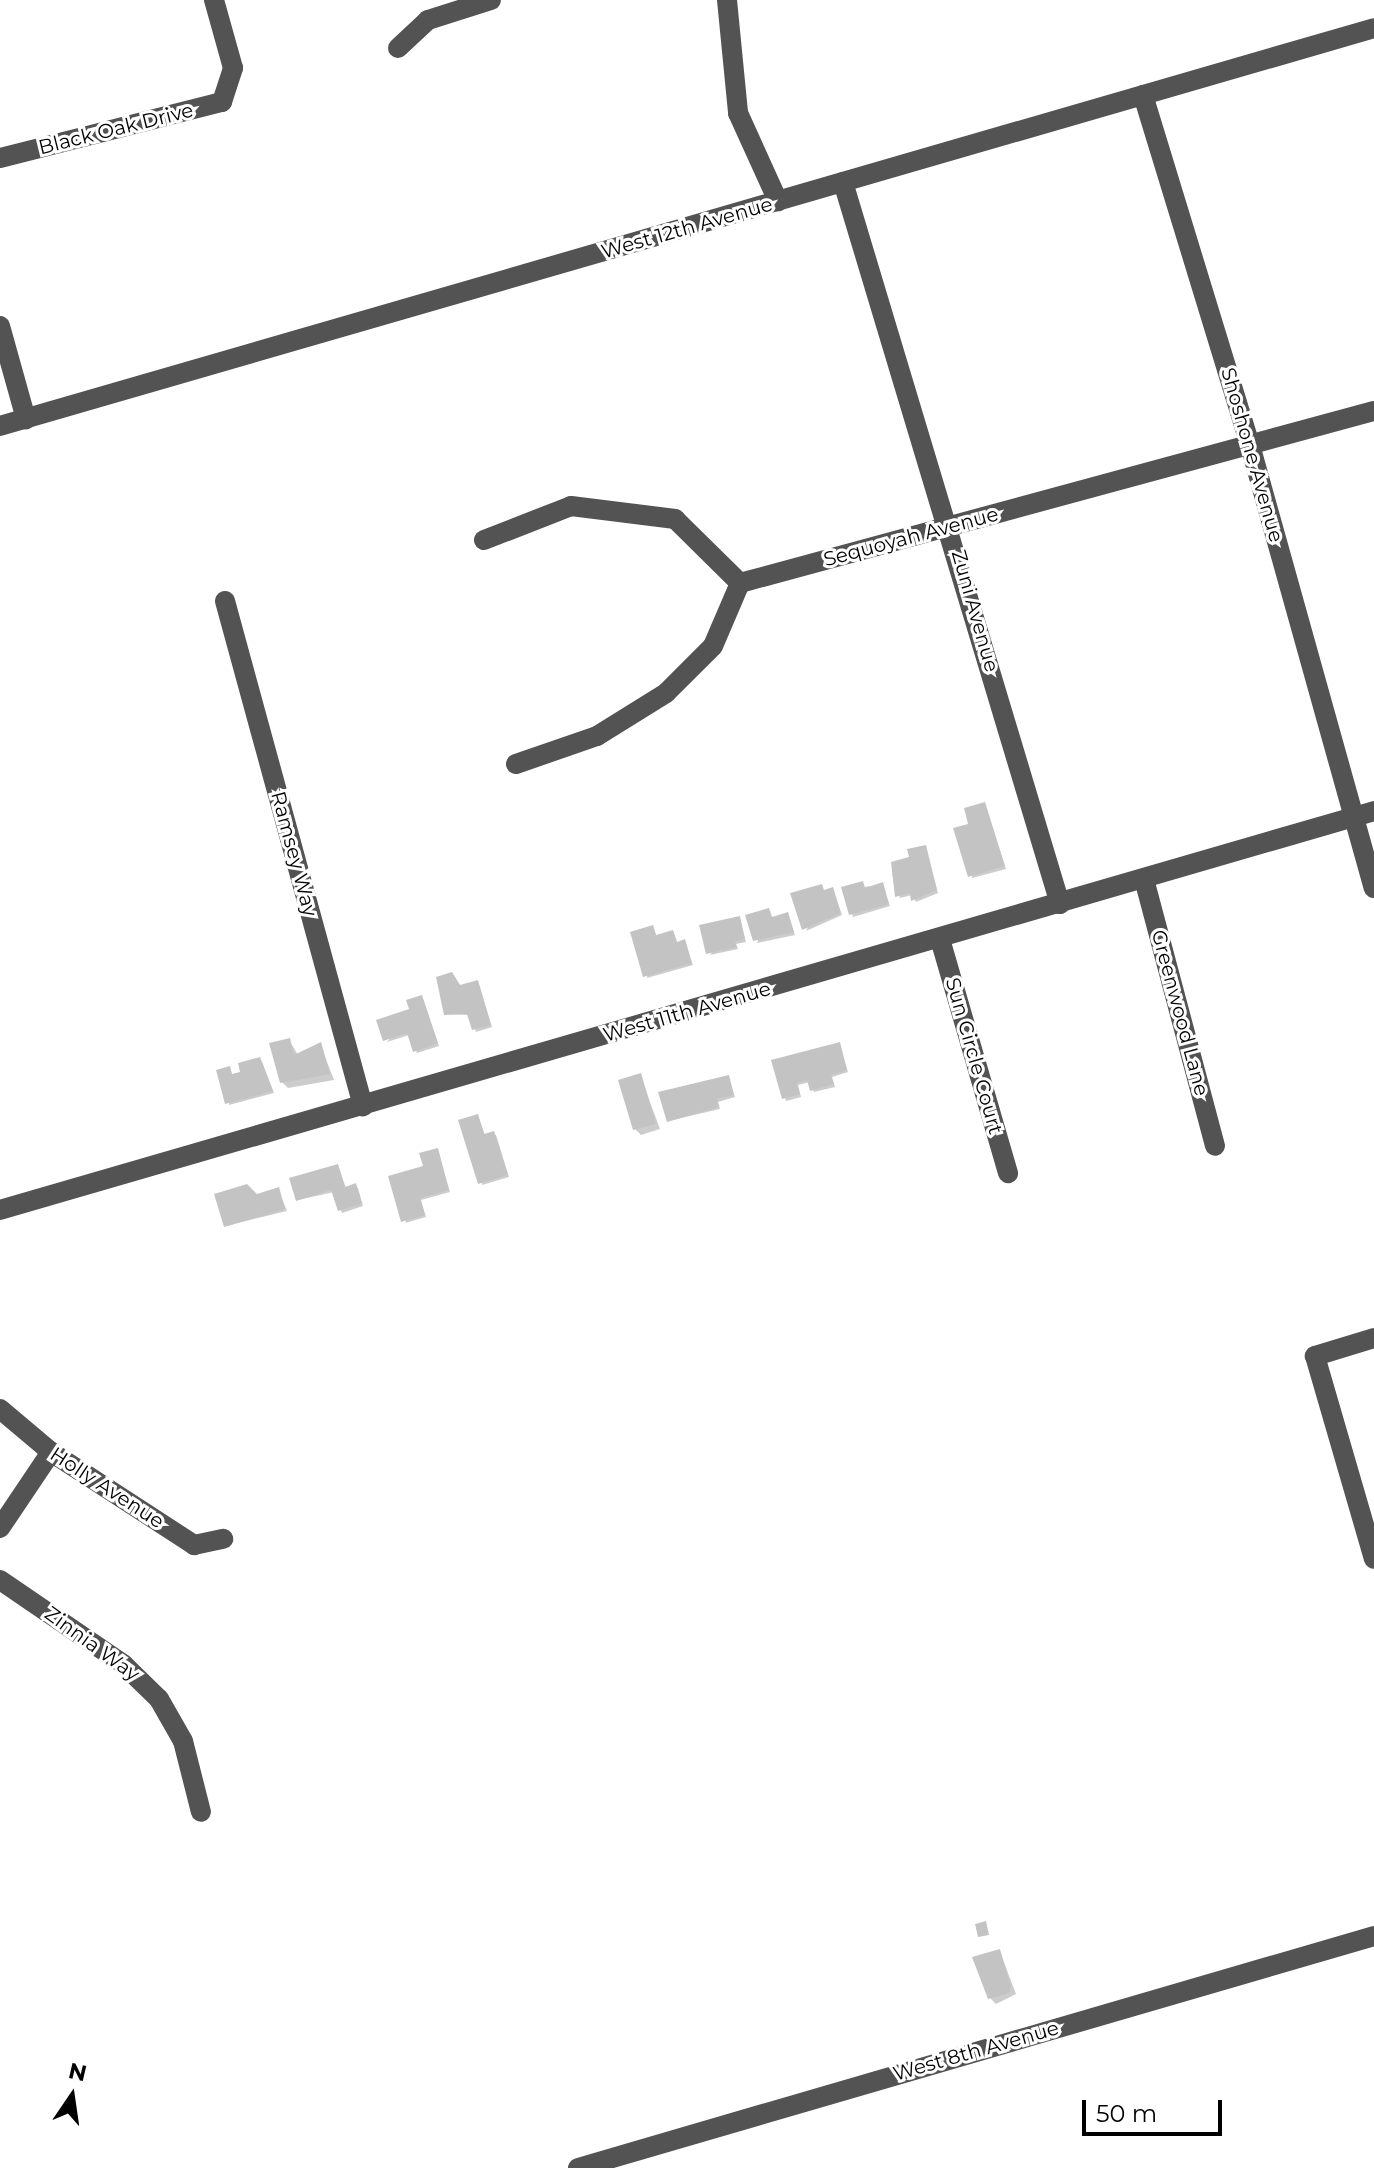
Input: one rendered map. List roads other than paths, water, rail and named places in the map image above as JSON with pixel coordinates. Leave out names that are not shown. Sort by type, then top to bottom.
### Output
[{"type":"street","name":"Black Oak Drive","points":[[0,158],[222,102],[233,68],[214,0]]},
{"type":"street","points":[[398,48],[428,20],[491,0]]},
{"type":"street","points":[[727,0],[738,113],[778,201]]},
{"type":"street","name":"West 12th Avenue","points":[[0,426],[1374,28]]},
{"type":"street","name":"Shoshone Avenue","points":[[1143,95],[1250,445],[1374,888]]},
{"type":"street","name":"Zuni Avenue","points":[[843,182],[950,526],[1060,904]]},
{"type":"street","points":[[0,326],[26,419]]},
{"type":"street","name":"Sequoyah Avenue","points":[[740,583],[1374,411]]},
{"type":"street","points":[[484,540],[571,506],[675,519],[740,583],[713,646],[666,693],[597,736],[516,764]]},
{"type":"street","name":"Ramsey Way","points":[[225,601],[363,1106]]},
{"type":"street","name":"West 11th Avenue","points":[[0,1210],[1374,811]]},
{"type":"street","name":"Greenwood Lane","points":[[1144,879],[1215,1146]]},
{"type":"street","name":"Sun Circle Court","points":[[940,939],[1008,1173]]},
{"type":"street","points":[[1374,1338],[1315,1356],[1374,1559]]},
{"type":"street","name":"Holly Avenue","points":[[0,1409],[51,1452],[194,1545],[223,1539]]},
{"type":"street","points":[[0,1528],[51,1452]]},
{"type":"street","name":"Zinnia Way","points":[[0,1580],[123,1664],[159,1699],[183,1741],[201,1812]]},
{"type":"street","name":"West 8th Avenue","points":[[578,2168],[1374,1936]]}]
